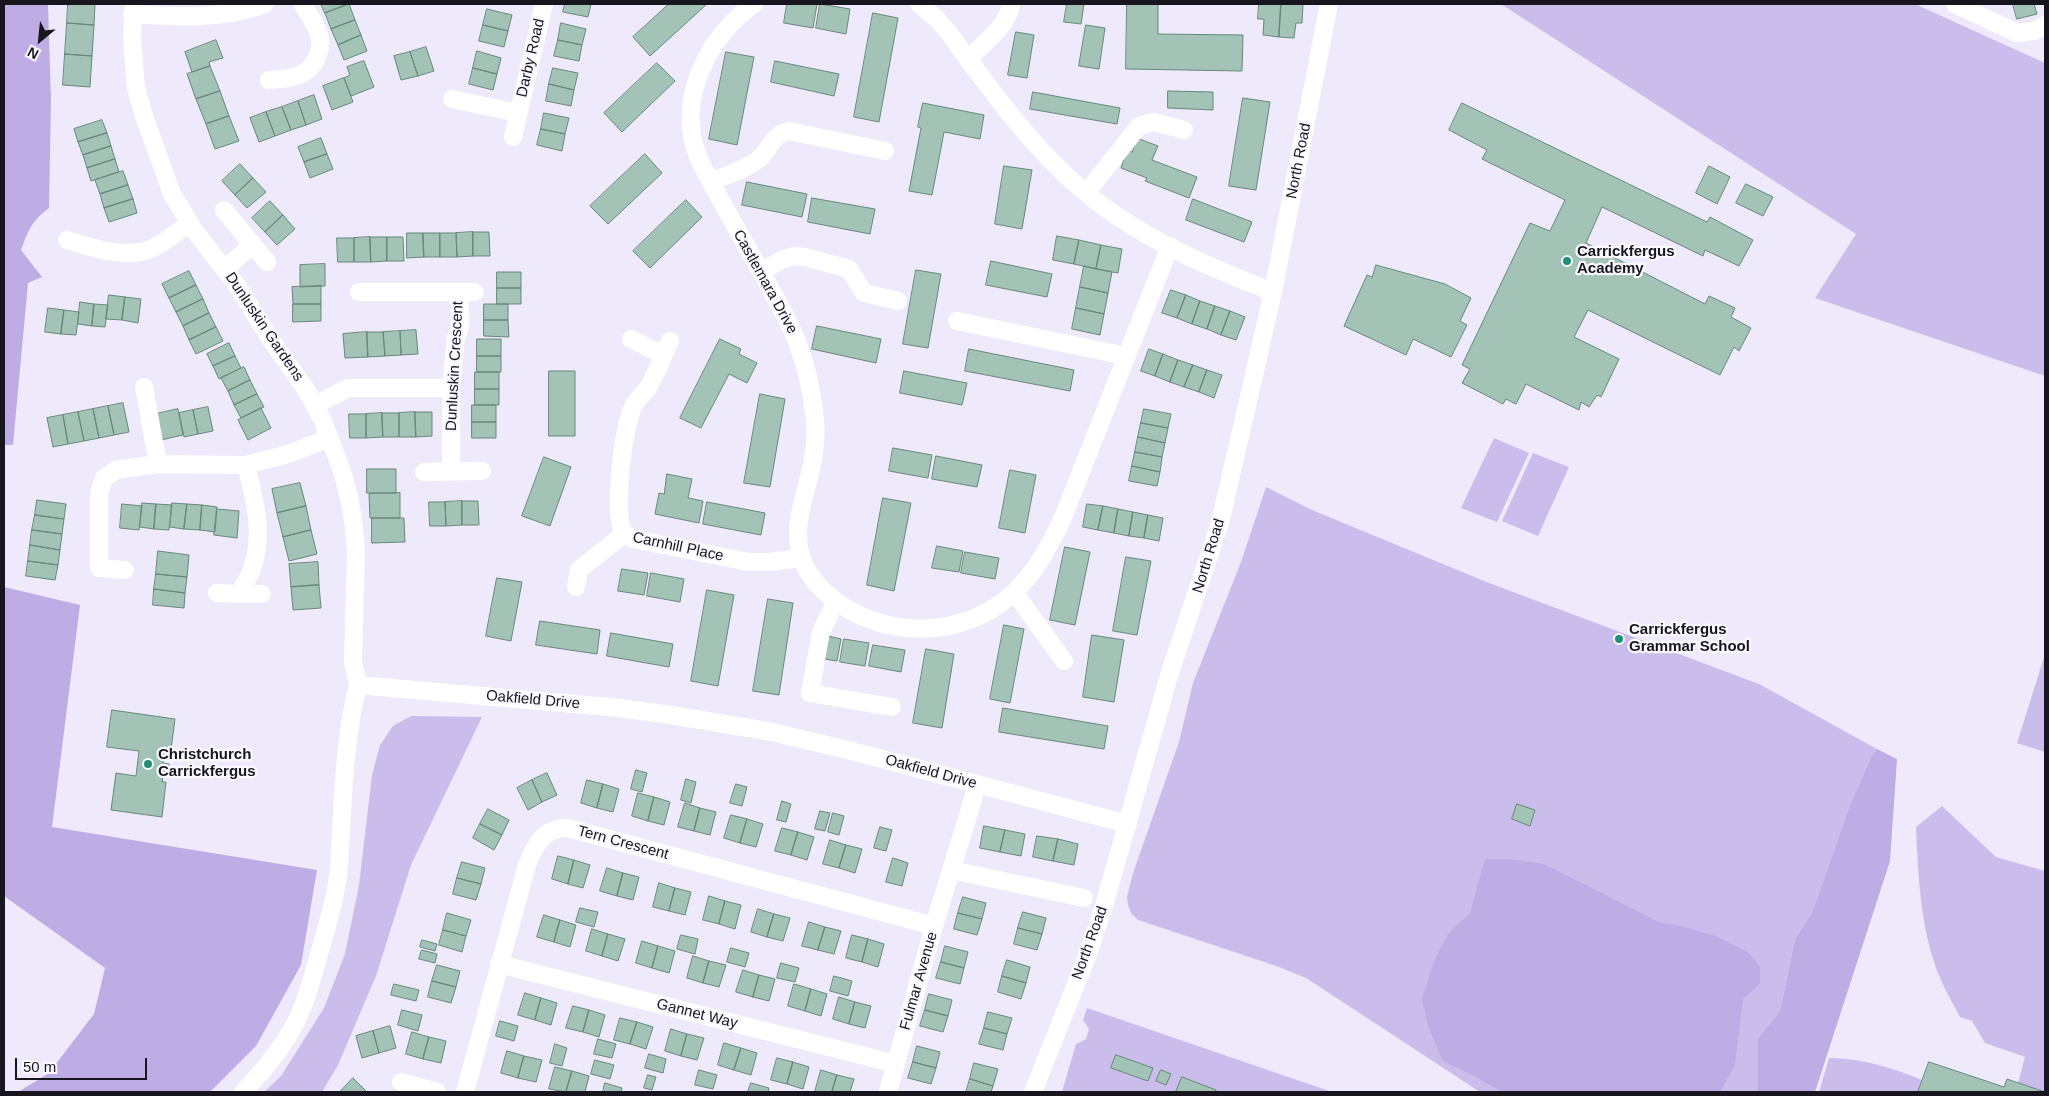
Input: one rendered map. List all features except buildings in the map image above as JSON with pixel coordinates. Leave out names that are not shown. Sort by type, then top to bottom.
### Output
[{"type":"street","points":[[133,9],[216,16],[265,4]]},
{"type":"street","points":[[270,80],[287,79],[300,75],[310,68],[317,57],[320,47],[319,35],[303,4]]},
{"type":"street","name":"Darby Road","points":[[513,137],[544,4]]},
{"type":"street","name":"Castlemara Drive","points":[[752,4],[722,33],[704,64],[695,86],[692,134],[700,160],[710,182],[790,325],[798,342],[808,374],[815,414],[813,456],[798,525],[802,558],[816,582],[836,601],[860,615],[884,625],[898,628],[952,625],[975,618],[995,607],[1014,592],[1033,570],[1058,528],[1170,246]]},
{"type":"street","points":[[918,4],[943,25],[1016,122],[1087,192],[1127,222],[1170,246],[1213,268],[1273,292]]},
{"type":"street","points":[[968,59],[1000,27],[1007,17],[1011,4]]},
{"type":"street","name":"North Road","points":[[1033,1092],[1088,954],[1128,824],[1170,672],[1220,523],[1273,292],[1329,4]]},
{"type":"street","points":[[1955,4],[2017,33],[2045,26]]},
{"type":"street","name":"Dunluskin Gardens","points":[[133,9],[133,68],[139,102],[172,194],[190,223],[225,268],[315,405],[330,438],[345,480],[354,527],[356,571],[353,661],[358,685]]},
{"type":"street","name":"Darby Road","points":[[452,99],[518,113]]},
{"type":"street","points":[[1087,192],[1139,126],[1154,122],[1184,130]]},
{"type":"street","points":[[710,182],[755,162],[776,136],[786,131],[798,131],[885,151]]},
{"type":"street","points":[[224,210],[268,262]]},
{"type":"street","points":[[67,240],[112,251],[137,252],[159,245],[190,223]]},
{"type":"street","points":[[225,268],[253,244]]},
{"type":"street","points":[[761,271],[789,256],[805,257],[849,269],[864,293],[898,301]]},
{"type":"street","name":"Dunluskin Crescent","points":[[359,292],[467,292],[456,337],[450,388],[451,471]]},
{"type":"street","points":[[957,321],[1126,356]]},
{"type":"street","name":"Carnhill Place","points":[[631,339],[666,348],[647,389],[635,403],[629,419],[622,458],[619,501],[621,528],[624,534],[632,539],[749,562],[769,562],[802,558]]},
{"type":"street","points":[[144,387],[158,464]]},
{"type":"street","points":[[315,405],[348,388],[450,388]]},
{"type":"street","points":[[125,570],[99,568],[99,493],[107,474],[116,470],[158,464],[246,465],[288,454],[330,438]]},
{"type":"street","points":[[239,594],[251,570],[259,539],[257,517],[246,465]]},
{"type":"street","points":[[424,472],[482,471]]},
{"type":"street","points":[[576,587],[579,570],[624,534]]},
{"type":"street","points":[[1014,592],[1064,661]]},
{"type":"street","points":[[217,593],[262,594]]},
{"type":"street","points":[[836,601],[821,632],[810,693],[892,707]]},
{"type":"street","points":[[243,1092],[273,1056],[298,1017],[314,972],[330,915],[338,868],[341,806],[349,720],[358,685]]},
{"type":"street","name":"Oakfield Drive","points":[[358,685],[619,708],[767,731],[1128,824]]},
{"type":"street","name":"Fulmar Avenue","points":[[888,1092],[934,926],[974,796],[975,784]]},
{"type":"street","name":"Tern Crescent","points":[[465,1092],[527,865],[534,848],[544,836],[560,828],[578,831],[934,926]]},
{"type":"street","points":[[951,870],[1084,898]]},
{"type":"street","name":"Gannet Way","points":[[499,964],[896,1064]]},
{"type":"street","points":[[401,1082],[437,1092]]},
{"type":"shaded area","points":[[4,4],[48,4],[51,101],[49,208],[31,226],[21,250],[42,277],[28,283],[13,445],[4,445]]},
{"type":"shaded area","points":[[1501,4],[1915,4],[2045,63],[2045,376],[1815,298],[1856,234]]},
{"type":"shaded area","points":[[1494,438],[1529,453],[1497,522],[1461,508]]},
{"type":"shaded area","points":[[1533,453],[1569,467],[1538,536],[1502,521]]},
{"type":"shaded area","points":[[1266,487],[1312,510],[1489,583],[1759,684],[1877,749],[1871,757],[1849,807],[1812,913],[1795,939],[1780,1011],[1758,1038],[1758,1092],[1480,1092],[1306,978],[1279,967],[1138,920],[1131,913],[1127,897],[1133,873],[1179,742],[1193,683],[1241,562]]},
{"type":"shaded area","points":[[4,587],[80,605],[52,827],[317,870],[301,965],[256,1046],[210,1092],[18,1092],[49,1073],[94,1014],[105,968],[4,896]]},
{"type":"shaded area","points":[[2045,654],[2045,752],[2017,743]]},
{"type":"shaded area","points":[[411,716],[482,717],[411,865],[376,976],[338,1065],[322,1092],[264,1092],[281,1076],[324,1008],[345,954],[359,885],[372,775],[380,745],[393,726]]},
{"type":"shaded area","points":[[1877,749],[1897,759],[1890,861],[1815,1092],[1758,1092],[1758,1038],[1780,1011],[1795,939],[1812,913],[1849,807],[1871,757]]},
{"type":"shaded area","points":[[1942,806],[1996,857],[2045,871],[2045,1092],[2018,1083],[2025,1057],[1985,1043],[1972,1021],[1960,1017],[1935,965],[1923,914],[1916,827]]},
{"type":"shaded area","points":[[1485,859],[1510,859],[1544,864],[1659,922],[1682,926],[1718,937],[1749,953],[1760,967],[1760,984],[1743,999],[1735,1065],[1720,1092],[1502,1092],[1443,1061],[1428,1026],[1422,999],[1434,961],[1448,934],[1470,913]]},
{"type":"shaded area","points":[[1087,1008],[1332,1092],[1062,1092],[1076,1044],[1086,1039],[1089,1029],[1083,1020]]},
{"type":"shaded area","points":[[1829,1058],[1877,1064],[1922,1080],[1918,1092],[1819,1092]]},
{"type":"place","name":"Carrickfergus Academy","points":[[1567,261]]},
{"type":"place","name":"Carrickfergus Grammar School","points":[[1619,639]]},
{"type":"place","name":"Christchurch Carrickfergus","points":[[148,764]]}]
